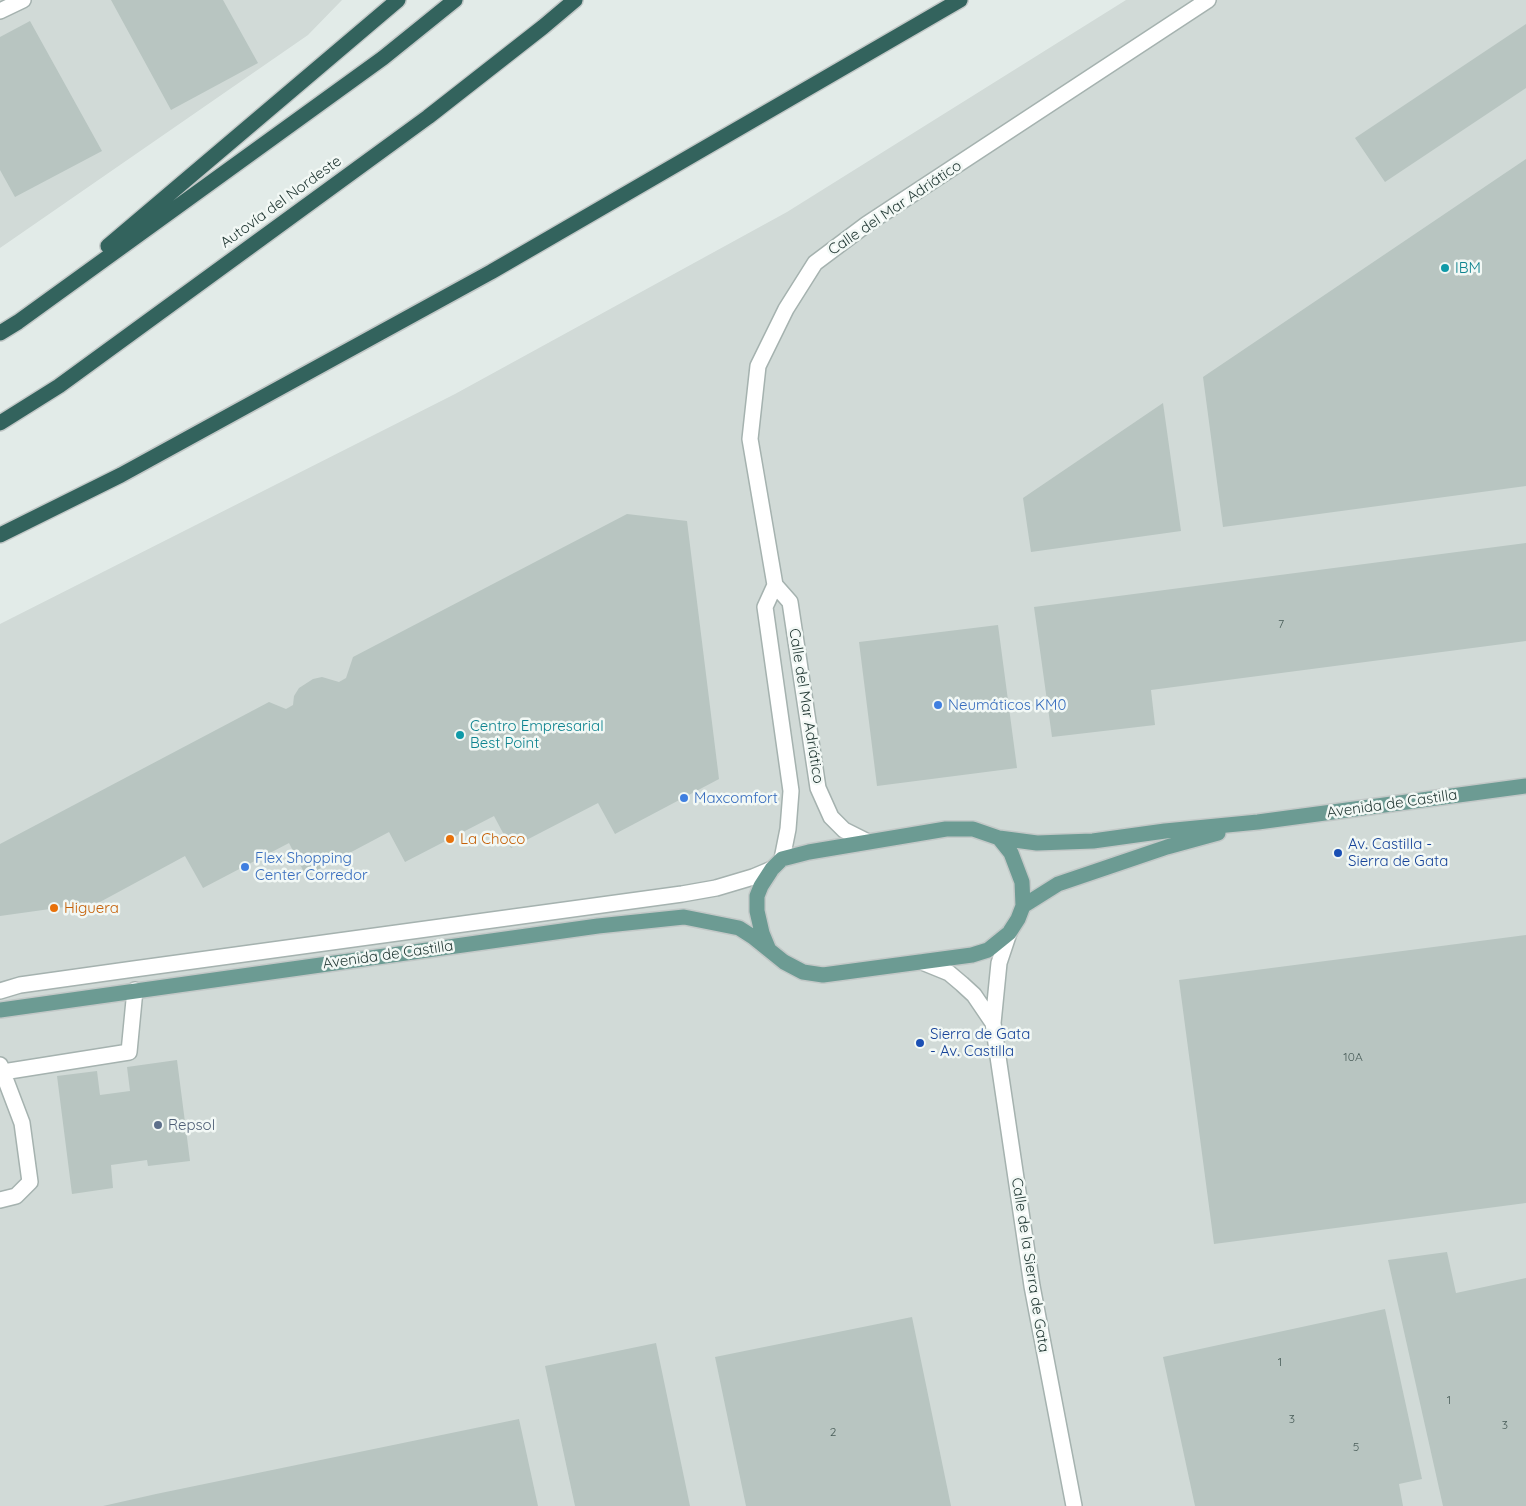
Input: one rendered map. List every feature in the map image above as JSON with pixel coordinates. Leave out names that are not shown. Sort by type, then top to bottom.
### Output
[{"type":"highway","points":[[18,322],[398,0]]},
{"type":"highway","points":[[0,334],[384,58],[454,0]]},
{"type":"highway","name":"Autovía del Nordeste","points":[[0,423],[59,386],[428,117],[575,0]]},
{"type":"highway","points":[[543,27],[585,0]]},
{"type":"highway","points":[[0,535],[121,475],[491,272],[960,0]]},
{"type":"main road","name":"Avenida de Castilla","points":[[777,864],[809,852],[946,829],[973,830],[1000,838],[1037,843],[1093,841],[1165,831],[1258,822],[1526,786]]},
{"type":"main road","name":"Avenida de Castilla","points":[[0,1010],[598,926],[684,917],[738,928],[752,936],[784,962],[803,972],[823,975],[972,955],[988,950],[1008,933],[1018,919],[1023,906],[1058,884],[1167,847],[1258,822]]},
{"type":"main road","points":[[1000,838],[1011,853],[1022,882],[1023,906]]},
{"type":"main road","points":[[769,951],[762,933],[757,911],[757,896],[761,886],[777,864]]},
{"type":"street","points":[[0,12],[23,0]]},
{"type":"street","name":"Calle del Mar Adriático","points":[[866,841],[844,830],[831,817],[818,788],[790,602],[775,585],[750,440],[758,366],[786,309],[815,263],[867,224],[1208,0]]},
{"type":"street","name":"Calle del Mar Adriático","points":[[775,585],[765,607],[791,791],[788,830],[777,864]]},
{"type":"street","name":"Avenida de Castilla","points":[[0,991],[20,986],[134,969],[682,894],[716,888],[753,877],[777,864]]},
{"type":"street","name":"Calle de la Sierra de Gata","points":[[1008,933],[999,964],[992,1023],[1032,1286],[1074,1506]]},
{"type":"street","name":"Calle de la Sierra de Gata","points":[[922,962],[949,973],[962,984],[974,995],[992,1023]]},
{"type":"street","points":[[0,1200],[16,1196],[30,1182],[22,1123],[2,1068],[129,1052],[135,990]]},
{"type":"shaded area","points":[[0,0],[342,0],[308,35],[0,248]]},
{"type":"shaded area","points":[[1126,0],[1526,0],[1526,1506],[0,1506],[0,624],[455,394],[787,212]]},
{"type":"building","points":[[111,0],[223,0],[258,63],[171,110]]},
{"type":"building","points":[[30,21],[102,151],[15,197],[0,170],[0,37]]},
{"type":"building","points":[[1526,24],[1526,88],[1385,182],[1355,138]]},
{"type":"building","name":"IBM","points":[[1526,159],[1526,486],[1223,527],[1203,377]]},
{"type":"building","points":[[1163,403],[1181,531],[1031,552],[1023,498]]},
{"type":"building","name":"Centro Empresarial Best Point","points":[[627,514],[687,521],[719,779],[615,834],[598,803],[511,848],[494,816],[405,862],[389,832],[306,876],[289,843],[203,888],[185,856],[100,902],[0,916],[0,844],[269,702],[286,709],[293,705],[294,696],[299,688],[313,679],[322,677],[339,682],[346,678],[353,657]]},
{"type":"building","points":[[1526,543],[1526,641],[1151,690],[1155,725],[1052,737],[1034,607]]},
{"type":"building","name":"Neumáticos KM0","points":[[998,625],[1017,768],[877,786],[859,642]]},
{"type":"building","points":[[1526,935],[1526,1203],[1214,1244],[1179,980]]},
{"type":"building","points":[[177,1060],[190,1161],[148,1166],[147,1160],[111,1165],[113,1188],[72,1194],[57,1076],[97,1071],[100,1095],[130,1091],[127,1067]]},
{"type":"building","points":[[1447,1252],[1456,1293],[1526,1278],[1526,1506],[1443,1506],[1388,1260]]},
{"type":"building","points":[[1385,1309],[1422,1479],[1399,1484],[1403,1506],[1195,1506],[1163,1357]]},
{"type":"building","points":[[912,1317],[951,1506],[746,1506],[715,1357]]},
{"type":"building","points":[[656,1343],[690,1506],[575,1506],[545,1366]]},
{"type":"building","points":[[519,1419],[538,1506],[103,1506],[156,1494]]},
{"type":"place","name":"IBM","points":[[1445,268]]},
{"type":"place","name":"Neumáticos KM0","points":[[938,705]]},
{"type":"place","name":"Centro Empresarial Best Point","points":[[460,735]]},
{"type":"place","name":"Maxcomfort","points":[[684,798]]},
{"type":"place","name":"La Choco","points":[[450,839]]},
{"type":"place","name":"Av. Castilla - Sierra de Gata","points":[[1338,853]]},
{"type":"place","name":"Flex Shopping Center Corredor","points":[[245,867]]},
{"type":"place","name":"Higuera","points":[[54,908]]},
{"type":"place","name":"Sierra de Gata - Av. Castilla","points":[[920,1043]]},
{"type":"place","name":"Repsol","points":[[158,1125]]}]
